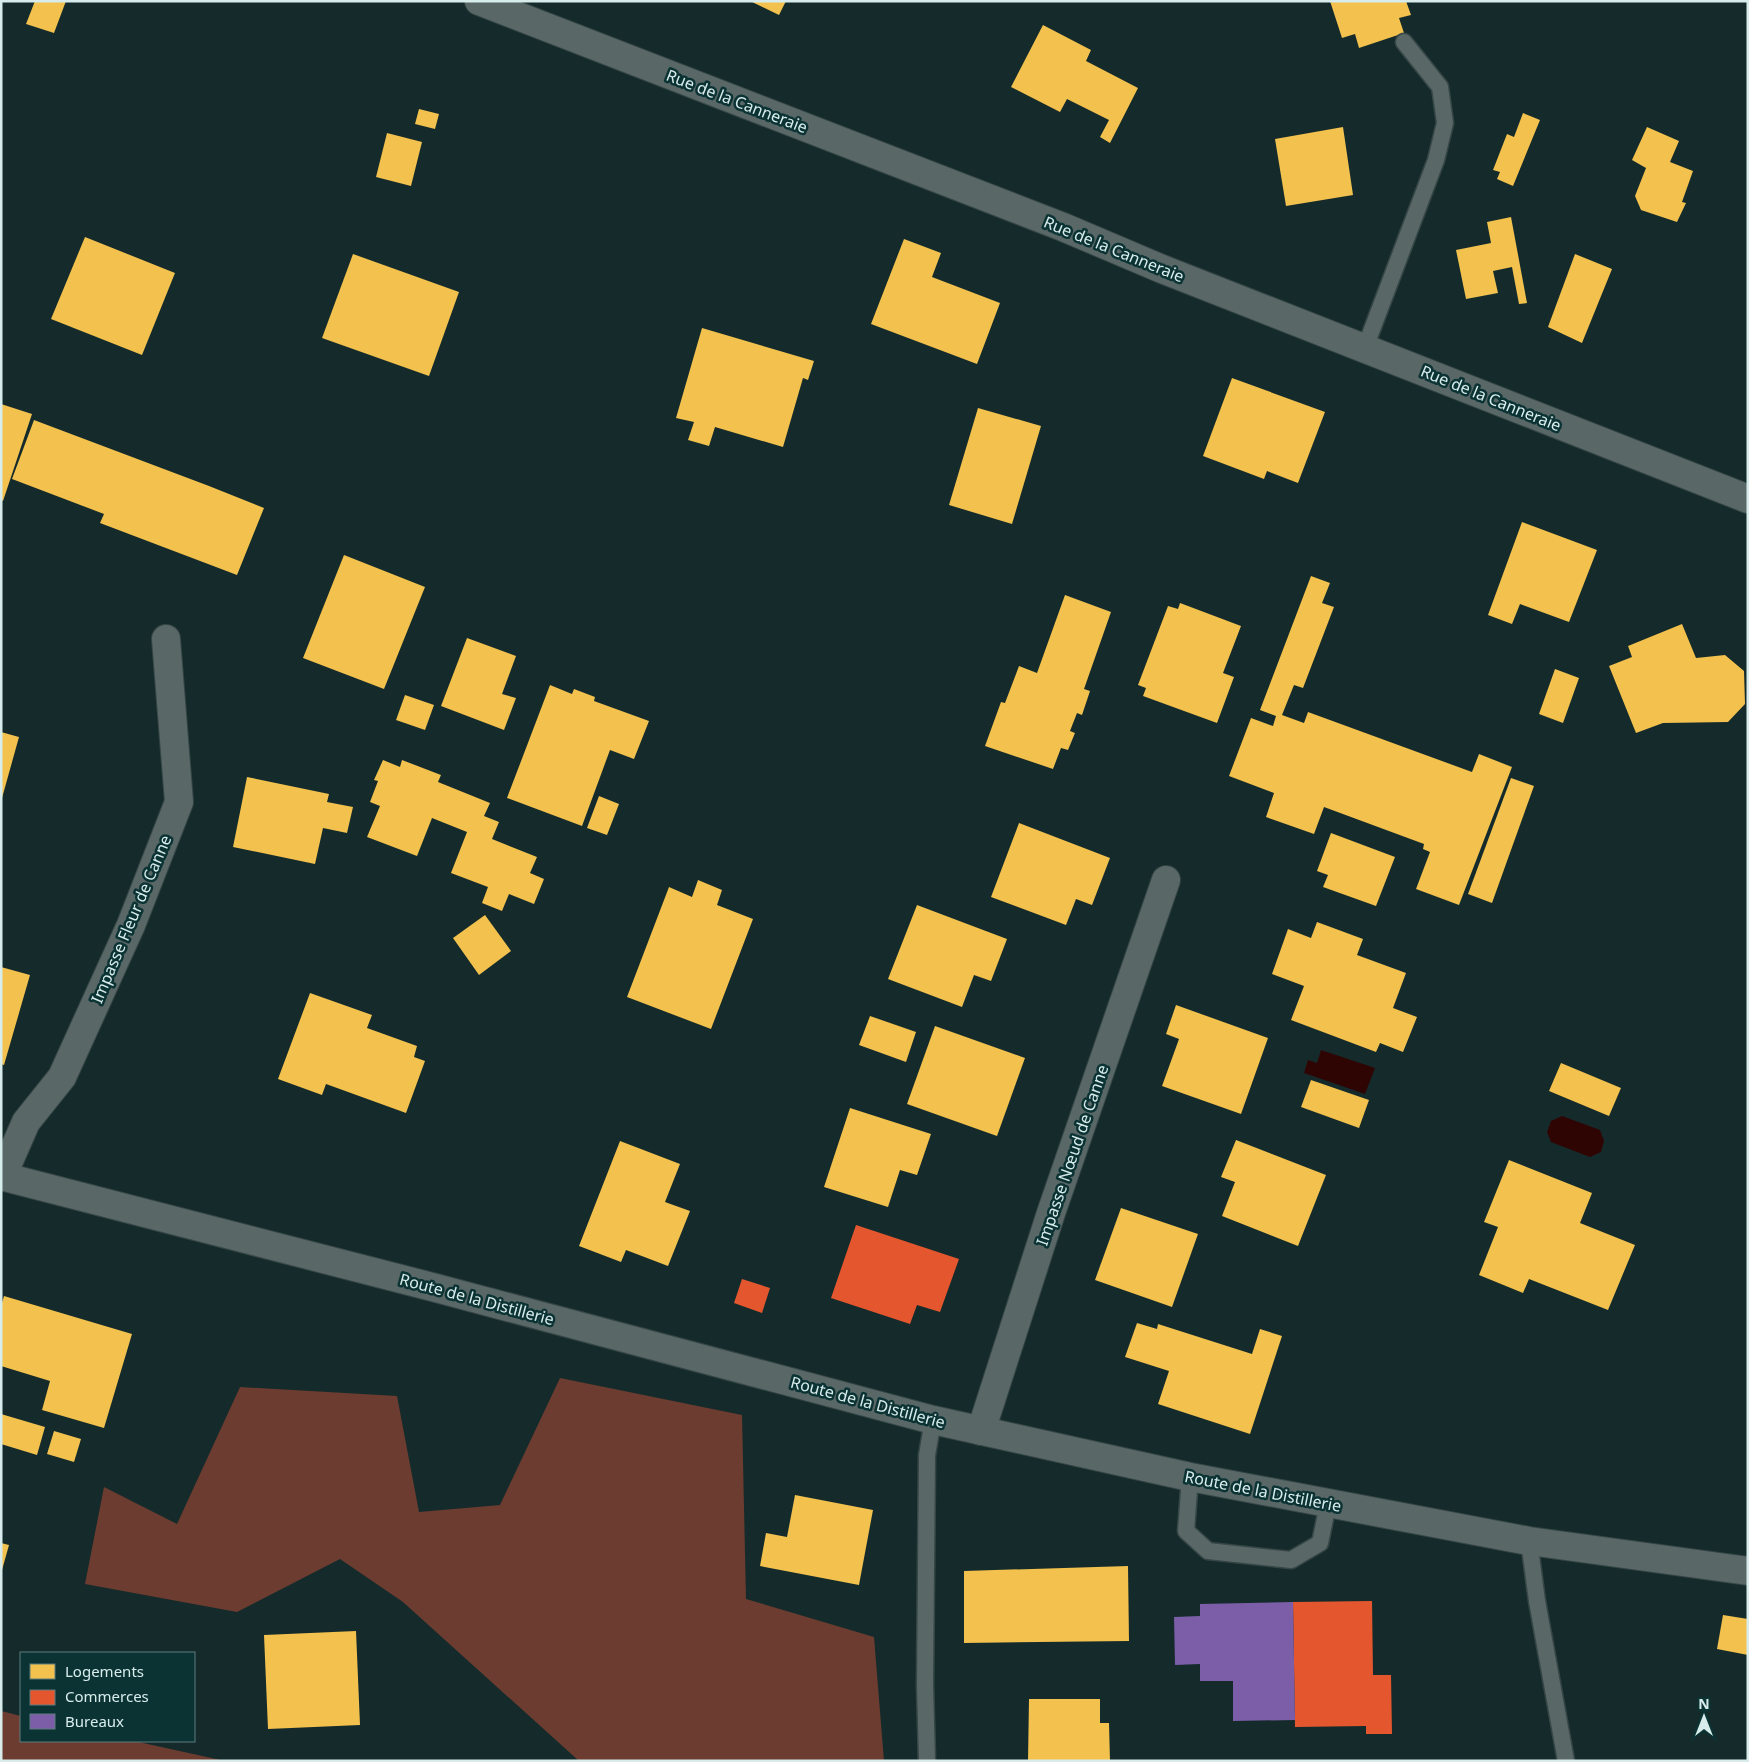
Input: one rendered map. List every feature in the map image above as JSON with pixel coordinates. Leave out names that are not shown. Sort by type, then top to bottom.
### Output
[{"type":"street","name":"Rue de la Canneraie","points":[[479,1],[1054,224],[1162,269],[1748,499]]},
{"type":"street","name":"Impasse Fleur de Canne","points":[[2,1176],[26,1122],[62,1077],[66,1069],[131,925],[179,802],[166,639]]},
{"type":"street","name":"Impasse Nœud de Canne","points":[[981,1431],[1051,1213],[1166,880]]},
{"type":"street","name":"Route de la Distillerie","points":[[2,1176],[981,1431],[1190,1478],[1529,1541],[1748,1571]]},
{"type":"lane","points":[[1364,348],[1436,160],[1445,123],[1440,87],[1404,42]]},
{"type":"lane","points":[[927,1761],[924,1685],[927,1455],[933,1420]]},
{"type":"lane","points":[[1190,1478],[1186,1531],[1208,1551],[1291,1560],[1320,1544],[1328,1504]]},
{"type":"lane","points":[[1529,1541],[1537,1601],[1566,1761]]},
{"type":"shaded area","points":[[1321,1050],[1375,1068],[1365,1094],[1304,1073],[1308,1060],[1317,1063]]},
{"type":"shaded area","points":[[1562,1116],[1600,1130],[1604,1141],[1601,1152],[1590,1157],[1551,1142],[1547,1132],[1551,1121]]},
{"type":"shaded area","points":[[560,1378],[742,1415],[746,1599],[874,1637],[884,1761],[579,1761],[403,1602],[340,1559],[237,1612],[85,1584],[104,1487],[177,1524],[240,1387],[397,1396],[419,1512],[500,1505]]},
{"type":"shaded area","points":[[1,1711],[20,1716],[20,1742],[139,1742],[225,1761],[1,1761]]},
{"type":"building: Logements","points":[[35,1],[66,1],[54,33],[26,24]]},
{"type":"building: Logements","points":[[750,1],[786,1],[779,15]]},
{"type":"building: Logements","points":[[1330,1],[1406,1],[1411,15],[1399,18],[1404,33],[1359,48],[1355,34],[1342,38]]},
{"type":"building: Logements","points":[[1043,25],[1091,50],[1086,61],[1138,88],[1110,143],[1100,137],[1109,120],[1067,99],[1060,112],[1011,87]]},
{"type":"building: Logements","points":[[419,109],[439,114],[435,129],[415,124]]},
{"type":"building: Logements","points":[[1523,113],[1540,120],[1513,186],[1497,179],[1500,172],[1493,170],[1507,134],[1514,137]]},
{"type":"building: Logements","points":[[1343,127],[1353,195],[1286,206],[1275,139]]},
{"type":"building: Logements","points":[[1647,127],[1679,141],[1670,162],[1693,171],[1682,202],[1686,203],[1677,222],[1641,210],[1635,196],[1646,168],[1632,160]]},
{"type":"building: Logements","points":[[387,133],[422,142],[411,186],[376,177]]},
{"type":"building: Logements","points":[[1511,217],[1527,303],[1519,304],[1512,267],[1493,271],[1498,293],[1466,299],[1456,250],[1491,243],[1487,222]]},
{"type":"building: Logements","points":[[85,237],[175,273],[142,355],[51,319]]},
{"type":"building: Logements","points":[[904,239],[941,253],[932,277],[1000,303],[977,364],[871,324]]},
{"type":"building: Logements","points":[[353,254],[459,292],[429,376],[322,338]]},
{"type":"building: Logements","points":[[1575,254],[1612,269],[1582,343],[1548,327]]},
{"type":"building: Logements","points":[[702,328],[814,361],[808,380],[803,378],[783,447],[715,427],[709,446],[688,440],[694,422],[676,418]]},
{"type":"building: Logements","points":[[1232,378],[1325,412],[1298,483],[1267,471],[1264,479],[1203,456]]},
{"type":"building: Logements","points":[[1,404],[32,414],[3,501],[1,500]]},
{"type":"building: Logements","points":[[978,408],[1041,426],[1012,524],[949,505]]},
{"type":"building: Logements","points":[[34,420],[264,508],[237,575],[100,523],[104,514],[12,479]]},
{"type":"building: Logements","points":[[1522,522],[1597,550],[1569,622],[1520,604],[1512,624],[1488,615]]},
{"type":"building: Logements","points":[[344,555],[425,587],[384,689],[303,658]]},
{"type":"building: Logements","points":[[1311,576],[1330,583],[1322,603],[1334,607],[1303,688],[1294,685],[1282,715],[1304,723],[1308,712],[1472,772],[1479,754],[1512,767],[1459,905],[1416,889],[1430,852],[1423,849],[1424,844],[1324,807],[1314,834],[1266,817],[1274,793],[1229,776],[1251,718],[1273,726],[1276,716],[1260,710]]},
{"type":"building: Logements","points":[[1065,595],[1111,612],[1084,689],[1090,691],[1082,715],[1077,713],[1070,731],[1075,733],[1068,750],[1061,748],[1053,769],[985,746],[1001,702],[1005,703],[1019,666],[1037,673]]},
{"type":"building: Logements","points":[[1180,603],[1241,626],[1223,673],[1234,677],[1217,723],[1143,696],[1146,688],[1138,685],[1168,606],[1178,609]]},
{"type":"building: Logements","points":[[1682,624],[1696,658],[1725,655],[1744,671],[1745,704],[1728,722],[1663,723],[1636,733],[1609,666],[1632,657],[1628,646]]},
{"type":"building: Logements","points":[[467,638],[516,656],[502,694],[516,698],[504,730],[441,706]]},
{"type":"building: Logements","points":[[1555,669],[1579,678],[1563,723],[1539,714]]},
{"type":"building: Logements","points":[[550,685],[572,694],[574,689],[595,697],[594,701],[649,721],[634,759],[610,750],[582,826],[507,798]]},
{"type":"building: Logements","points":[[405,695],[434,705],[425,730],[396,720]]},
{"type":"building: Logements","points":[[1,732],[19,737],[2,798],[1,798]]},
{"type":"building: Logements","points":[[383,760],[400,767],[402,760],[441,775],[438,782],[490,803],[484,816],[499,822],[492,839],[537,857],[530,873],[544,879],[534,904],[509,894],[502,911],[482,903],[488,887],[451,873],[467,832],[432,818],[417,856],[367,837],[380,806],[370,802],[378,781],[374,780]]},
{"type":"building: Logements","points":[[247,777],[329,794],[327,802],[353,807],[347,833],[323,828],[315,864],[233,847]]},
{"type":"building: Logements","points":[[1511,778],[1534,786],[1492,903],[1468,894]]},
{"type":"building: Logements","points":[[599,796],[619,804],[607,835],[587,828]]},
{"type":"building: Logements","points":[[1019,823],[1110,858],[1092,905],[1076,899],[1066,925],[991,897]]},
{"type":"building: Logements","points":[[1331,833],[1395,857],[1376,906],[1323,887],[1328,875],[1317,871]]},
{"type":"building: Logements","points":[[698,880],[722,890],[717,905],[753,919],[711,1029],[627,997],[669,887],[692,897]]},
{"type":"building: Logements","points":[[917,905],[1007,939],[991,981],[974,975],[962,1007],[888,979]]},
{"type":"building: Logements","points":[[485,915],[511,951],[479,975],[453,938]]},
{"type":"building: Logements","points":[[1317,922],[1363,939],[1357,955],[1406,973],[1393,1008],[1417,1017],[1403,1052],[1380,1043],[1376,1052],[1291,1020],[1304,986],[1272,974],[1288,929],[1311,938]]},
{"type":"building: Logements","points":[[1,967],[30,975],[4,1065],[1,1064]]},
{"type":"building: Logements","points":[[310,993],[372,1015],[367,1028],[417,1046],[414,1057],[425,1061],[406,1113],[326,1084],[322,1095],[278,1079]]},
{"type":"building: Logements","points":[[1176,1005],[1268,1038],[1241,1114],[1162,1086],[1179,1039],[1166,1034]]},
{"type":"building: Logements","points":[[870,1016],[916,1032],[906,1062],[859,1045]]},
{"type":"building: Logements","points":[[935,1026],[1025,1058],[997,1136],[907,1104]]},
{"type":"building: Logements","points":[[1561,1063],[1621,1088],[1609,1116],[1549,1091]]},
{"type":"building: Logements","points":[[1311,1080],[1369,1100],[1359,1128],[1301,1107]]},
{"type":"building: Logements","points":[[850,1108],[931,1134],[917,1175],[900,1170],[888,1207],[824,1187]]},
{"type":"building: Logements","points":[[1236,1140],[1326,1175],[1298,1246],[1222,1216],[1235,1182],[1221,1177]]},
{"type":"building: Logements","points":[[620,1141],[680,1164],[665,1202],[690,1211],[668,1266],[626,1250],[621,1262],[579,1246]]},
{"type":"building: Logements","points":[[1509,1160],[1592,1193],[1580,1223],[1635,1245],[1608,1310],[1529,1279],[1523,1293],[1479,1275],[1498,1227],[1484,1222]]},
{"type":"building: Logements","points":[[1121,1208],[1198,1234],[1172,1307],[1095,1280]]},
{"type":"building: Logements","points":[[4,1296],[132,1334],[104,1428],[42,1410],[50,1381],[1,1366],[1,1306]]},
{"type":"building: Logements","points":[[1137,1323],[1157,1329],[1158,1324],[1252,1354],[1260,1329],[1282,1336],[1250,1434],[1158,1404],[1169,1371],[1125,1357]]},
{"type":"building: Logements","points":[[1,1414],[45,1427],[37,1455],[1,1444]]},
{"type":"building: Logements","points":[[54,1431],[81,1439],[74,1462],[47,1454]]},
{"type":"building: Logements","points":[[795,1495],[873,1510],[859,1585],[760,1566],[766,1533],[787,1537]]},
{"type":"building: Logements","points":[[1,1543],[9,1545],[2,1570],[1,1569]]},
{"type":"building: Logements","points":[[1128,1566],[1129,1641],[964,1643],[964,1571]]},
{"type":"building: Logements","points":[[1723,1615],[1748,1619],[1748,1655],[1717,1649]]},
{"type":"building: Logements","points":[[356,1631],[360,1725],[268,1729],[264,1635]]},
{"type":"building: Logements","points":[[1029,1699],[1100,1699],[1100,1723],[1109,1723],[1110,1761],[1028,1761]]},
{"type":"building: Commerces","points":[[856,1225],[959,1259],[940,1312],[917,1305],[910,1324],[831,1298]]},
{"type":"building: Commerces","points":[[742,1279],[770,1288],[762,1313],[734,1303]]},
{"type":"building: Commerces","points":[[1372,1601],[1373,1675],[1391,1675],[1392,1734],[1366,1734],[1366,1726],[1295,1727],[1293,1602]]},
{"type":"building: Bureaux","points":[[1293,1602],[1295,1720],[1233,1721],[1233,1681],[1200,1681],[1200,1664],[1175,1665],[1174,1617],[1200,1616],[1200,1604]]}]
